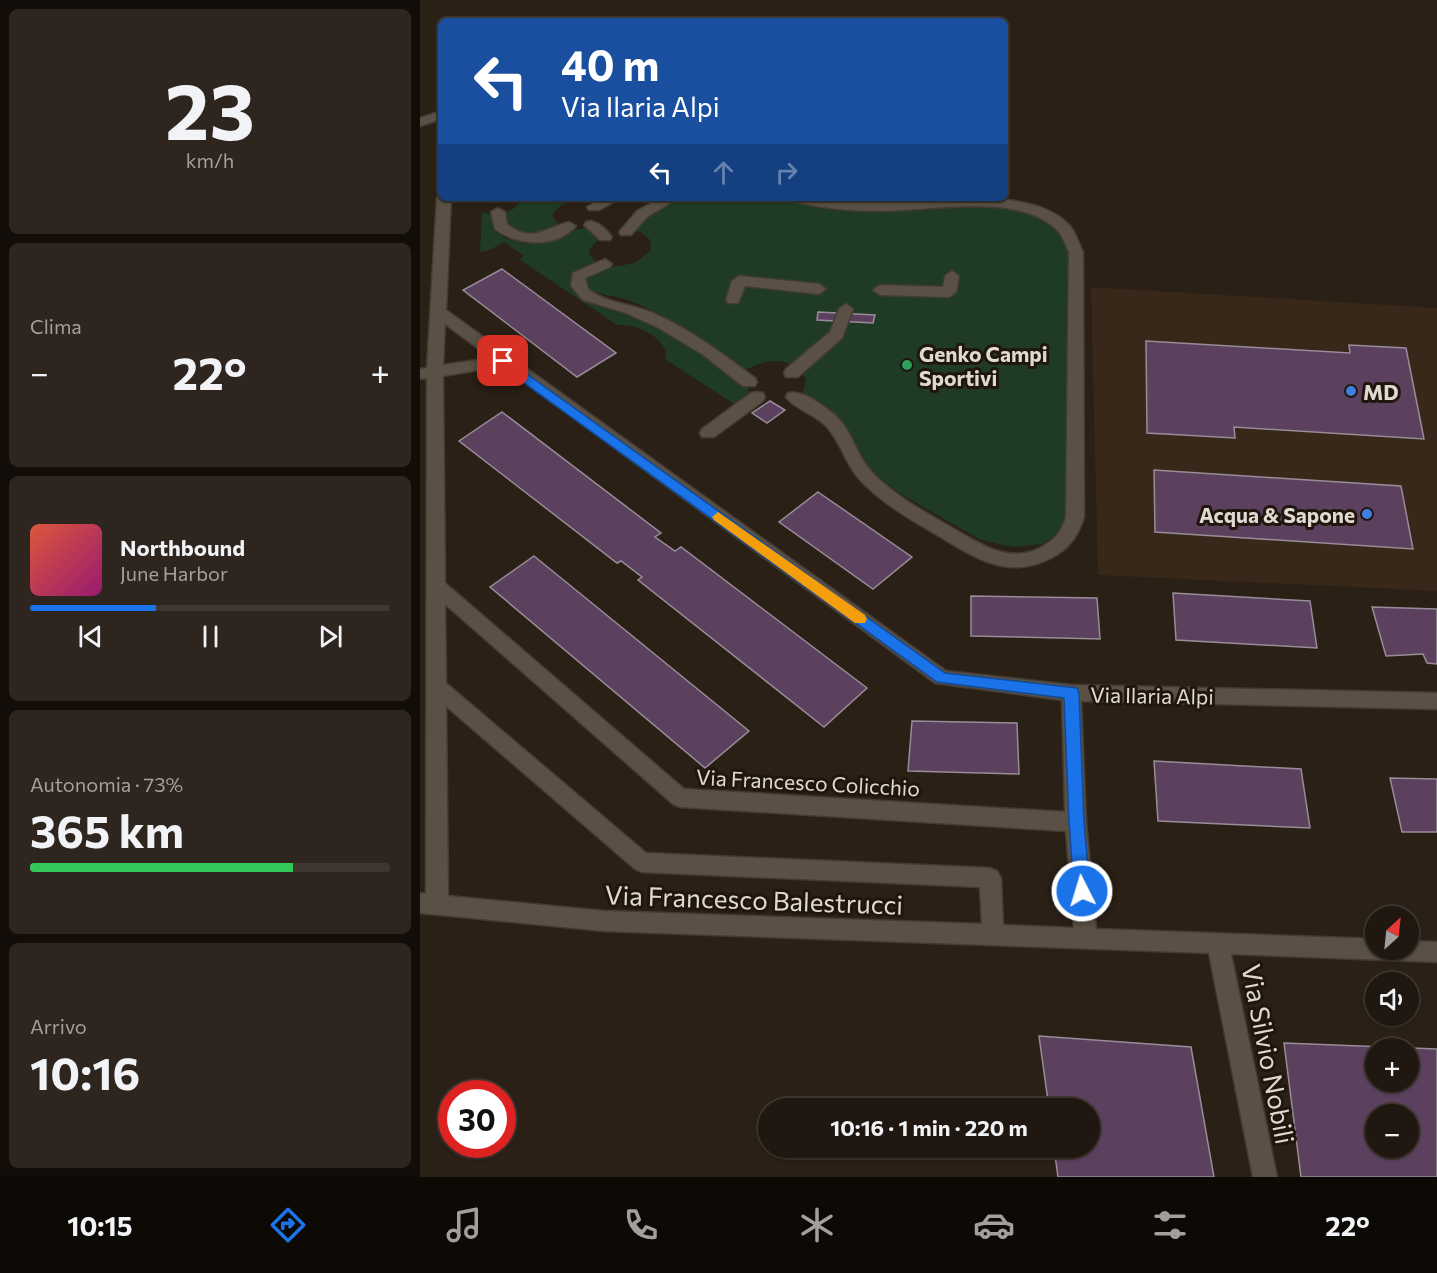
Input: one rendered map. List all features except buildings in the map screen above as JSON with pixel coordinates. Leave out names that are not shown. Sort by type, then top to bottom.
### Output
[{"type":"street","points":[[420,122],[438,116]]},
{"type":"street","points":[[428,904],[428,765],[436,686],[436,586],[428,373],[440,314],[444,201]]},
{"type":"street","points":[[594,207],[607,201]]},
{"type":"street","points":[[626,232],[642,214],[666,201]]},
{"type":"street","points":[[794,397],[817,410],[834,425],[854,463],[869,479],[909,511],[982,554],[1006,561],[1037,560],[1064,542],[1071,530],[1075,517],[1076,252],[1069,231],[1033,209],[1008,203],[983,201],[883,207],[849,206],[816,201]]},
{"type":"street","points":[[498,212],[500,226],[514,237],[541,238],[569,226]]},
{"type":"street","points":[[591,225],[605,237]]},
{"type":"street","points":[[605,264],[578,276],[578,286],[585,295],[598,302],[629,309],[659,322],[699,345],[749,382]]},
{"type":"street","points":[[880,290],[949,292],[952,276]]},
{"type":"street","points":[[732,300],[739,281],[819,289]]},
{"type":"street","points":[[792,373],[837,334],[846,309]]},
{"type":"street","name":"Via Ilaria Alpi","points":[[440,314],[942,678],[1071,693],[1437,701]]},
{"type":"street","points":[[428,373],[503,361]]},
{"type":"street","points":[[708,433],[757,397]]},
{"type":"street","name":"Via Francesco Colicchio","points":[[436,586],[680,798],[1076,822]]},
{"type":"street","points":[[436,686],[642,862],[990,878],[993,934]]},
{"type":"street","points":[[1071,693],[1076,822],[1086,938]]},
{"type":"street","name":"Via Francesco Balestrucci","points":[[428,904],[616,922],[825,931],[993,934],[1365,950]]},
{"type":"street","name":"Via Silvio Nobili","points":[[1218,943],[1265,1177]]},
{"type":"street","name":"Via Francesco Balestrucci","points":[[1419,951],[1437,952]]},
{"type":"shaded area","points":[[1091,287],[1437,308],[1437,591],[1098,575]]},
{"type":"green space","points":[[520,201],[579,201],[566,203],[556,210],[552,216],[559,225],[530,235],[508,229],[503,213],[512,210]]},
{"type":"green space","name":"Genko Campi Sportivi","points":[[678,201],[791,201],[817,206],[873,210],[990,205],[1034,214],[1059,229],[1069,249],[1066,518],[1058,534],[1043,544],[1013,547],[981,540],[897,492],[866,466],[834,413],[821,402],[803,394],[806,379],[794,366],[786,362],[770,361],[744,371],[688,331],[659,314],[628,300],[596,292],[586,285],[583,280],[594,273],[635,263],[651,250],[650,240],[641,232],[634,231],[658,210]]},
{"type":"green space","points":[[482,212],[494,216],[494,230],[504,238],[525,244],[543,243],[572,230],[586,228],[598,240],[589,250],[597,264],[573,276],[571,282],[576,291],[584,299],[595,304],[655,324],[689,345],[749,388],[746,402],[740,408],[665,359],[666,350],[651,334],[631,326],[617,325],[519,259],[524,256],[504,242],[490,250],[480,252]]},
{"type":"slow traffic","points":[[718,517],[860,619]]},
{"type":"place","name":"Genko Campi Sportivi","points":[[907,365]]},
{"type":"place","name":"MD","points":[[1351,391]]},
{"type":"place","name":"Acqua & Sapone","points":[[1367,514]]},
{"type":"route","points":[[503,361],[942,678],[1071,693],[1076,822],[1082,891]]}]
